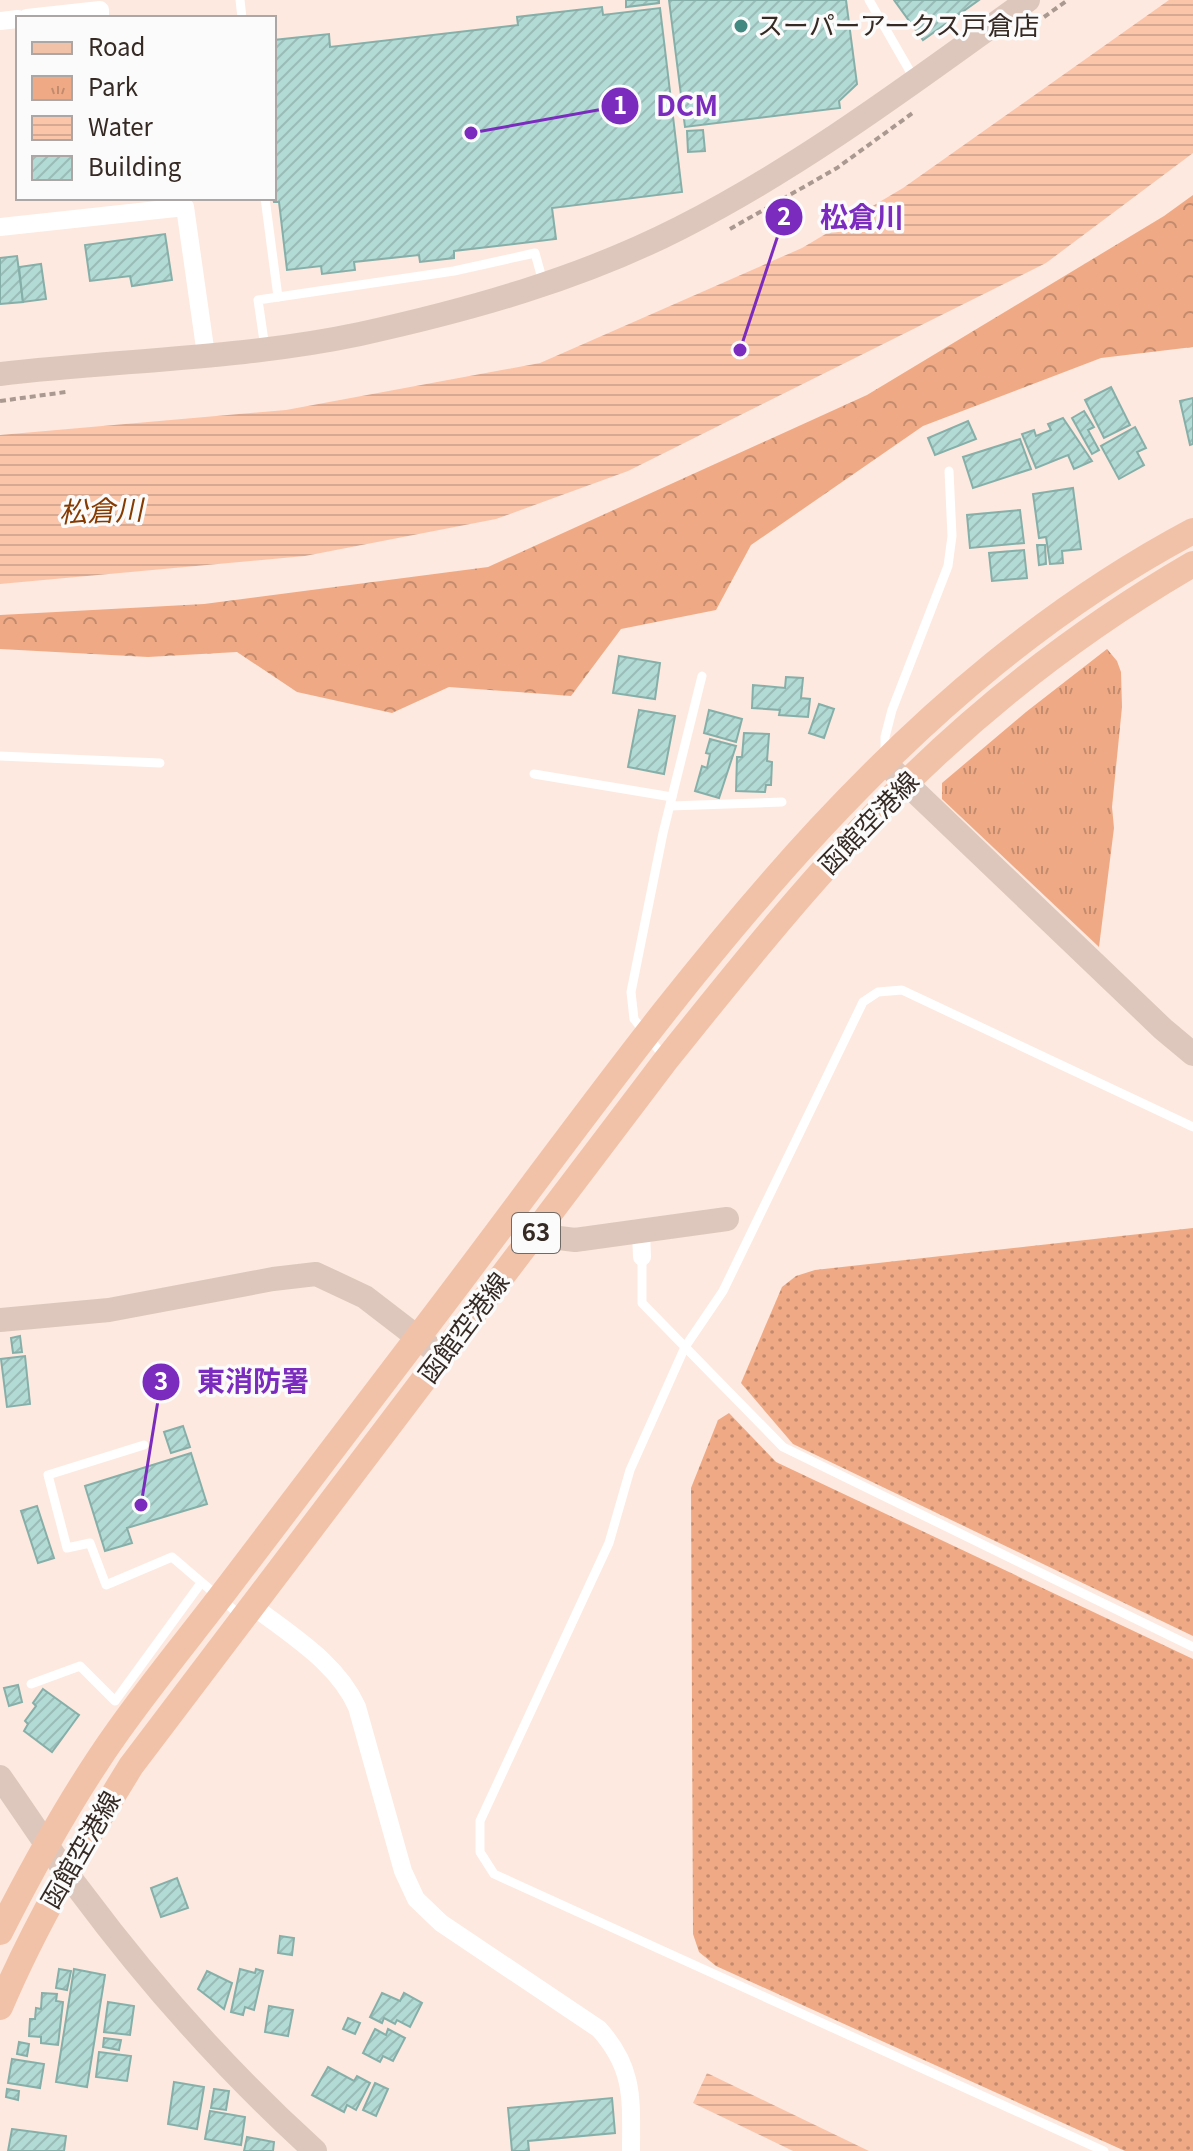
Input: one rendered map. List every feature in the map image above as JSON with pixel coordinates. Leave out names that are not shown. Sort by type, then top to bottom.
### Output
[{"type":"main road","name":"函館空港線","points":[[0,1932],[47,1844],[210,1591],[419,1337],[646,1038],[759,898],[884,762],[947,704],[1035,631],[1112,577],[1193,531]]},
{"type":"main road","name":"函館空港線","points":[[0,2007],[65,1872],[131,1766],[666,1060],[802,895],[905,784],[998,699],[1082,634],[1193,564]]},
{"type":"street","points":[[0,374],[206,355],[359,334],[544,286],[678,230],[743,194],[837,137],[1028,0]]},
{"type":"street","points":[[45,16],[100,10],[100,16]]},
{"type":"street","points":[[0,227],[121,206],[185,207],[206,355]]},
{"type":"street","points":[[884,762],[1163,1029],[1193,1054]]},
{"type":"street","points":[[507,1220],[535,1235],[575,1240],[727,1219]]},
{"type":"street","points":[[641,1231],[642,1257]]},
{"type":"street","points":[[0,1320],[109,1310],[273,1279],[316,1274],[365,1297],[443,1357]]},
{"type":"street","points":[[247,1611],[335,1672],[351,1692],[403,1871],[416,1899],[441,1923],[599,2029],[621,2056],[630,2083],[631,2151]]},
{"type":"street","points":[[0,1777],[65,1872],[144,1974],[248,2089],[315,2151]]},
{"type":"lane","points":[[869,0],[915,81]]},
{"type":"lane","points":[[265,200],[278,297]]},
{"type":"lane","points":[[265,348],[258,300],[454,271],[535,253],[544,286]]},
{"type":"lane","points":[[884,762],[885,737],[892,710],[948,566],[952,536],[949,471]]},
{"type":"lane","points":[[666,1060],[634,1019],[631,992],[671,801],[702,676]]},
{"type":"lane","points":[[0,756],[160,763]]},
{"type":"lane","points":[[534,774],[671,801],[782,802]]},
{"type":"lane","points":[[1104,2151],[494,1874],[480,1852],[480,1821],[609,1543],[630,1470],[685,1347],[723,1291],[863,1002],[878,992],[902,990],[1193,1127]]},
{"type":"lane","points":[[642,1257],[642,1303],[783,1447],[1193,1647]]},
{"type":"lane","points":[[144,1445],[48,1475],[67,1548],[90,1543],[106,1585],[172,1557],[210,1591],[247,1611]]},
{"type":"lane","points":[[31,1684],[80,1666],[115,1701],[210,1591]]},
{"type":"green space","points":[[1193,195],[1193,347],[1101,358],[923,426],[751,545],[716,610],[621,629],[571,696],[449,687],[392,713],[297,692],[237,652],[148,657],[0,649],[0,615],[204,604],[488,567],[867,395],[1164,216]]},
{"type":"green space","points":[[1107,649],[1121,672],[1122,707],[1112,807],[1114,828],[1099,947],[942,799],[942,783]]},
{"type":"green space","points":[[1193,1228],[1193,1636],[793,1444],[741,1383],[782,1287],[796,1276],[815,1270]]},
{"type":"green space","points":[[729,1413],[776,1462],[1193,1659],[1193,2151],[1125,2151],[716,1966],[699,1952],[693,1934],[691,1488],[718,1420]]},
{"type":"water","points":[[1169,0],[1193,0],[1193,153],[1046,263],[628,471],[496,519],[305,556],[0,584],[0,435],[286,410],[540,363],[802,248],[903,188]]},
{"type":"water","points":[[707,2073],[869,2151],[793,2151],[693,2103]]},
{"type":"building","points":[[626,0],[659,0],[659,3],[626,7]]},
{"type":"building","points":[[669,0],[846,0],[857,84],[839,101],[840,108],[685,127]]},
{"type":"building","points":[[894,0],[979,0],[923,40]]},
{"type":"building","points":[[602,7],[603,15],[660,8],[682,192],[552,208],[556,239],[454,251],[454,258],[420,262],[419,255],[354,262],[355,270],[322,274],[321,266],[287,270],[279,202],[274,200],[276,200],[276,40],[329,34],[330,47],[518,25],[517,17]]},
{"type":"building","points":[[703,130],[705,151],[688,152],[687,131]]},
{"type":"building","points":[[165,234],[172,280],[132,286],[130,276],[90,281],[85,245]]},
{"type":"building","points":[[17,256],[23,302],[0,304],[0,258]]},
{"type":"building","points":[[41,264],[46,299],[23,302],[19,267]]},
{"type":"building","points":[[1111,387],[1130,425],[1104,438],[1085,400]]},
{"type":"building","points":[[1193,398],[1193,444],[1190,445],[1180,401]]},
{"type":"building","points":[[1084,411],[1094,427],[1088,430],[1099,450],[1092,454],[1072,418]]},
{"type":"building","points":[[1063,418],[1092,461],[1074,469],[1068,455],[1036,468],[1022,434],[1034,430],[1036,436],[1051,430],[1048,424]]},
{"type":"building","points":[[968,421],[976,439],[935,455],[928,438]]},
{"type":"building","points":[[1135,427],[1146,448],[1137,452],[1144,465],[1119,479],[1101,446]]},
{"type":"building","points":[[1020,439],[1031,469],[973,488],[963,457]]},
{"type":"building","points":[[1073,488],[1081,549],[1062,551],[1063,563],[1050,564],[1046,537],[1039,538],[1033,494]]},
{"type":"building","points":[[1020,510],[1024,543],[970,548],[967,515]]},
{"type":"building","points":[[1037,545],[1045,545],[1046,564],[1039,565]]},
{"type":"building","points":[[1024,550],[1027,578],[992,581],[989,553]]},
{"type":"building","points":[[619,656],[660,663],[655,699],[613,693]]},
{"type":"building","points":[[786,677],[803,678],[801,698],[810,699],[808,717],[779,715],[780,710],[752,708],[753,685],[785,688]]},
{"type":"building","points":[[819,704],[834,709],[824,738],[809,733]]},
{"type":"building","points":[[639,710],[675,716],[664,774],[628,767]]},
{"type":"building","points":[[709,710],[742,719],[736,742],[704,733]]},
{"type":"building","points":[[744,733],[769,734],[767,761],[772,762],[771,785],[766,785],[765,792],[736,791],[737,757],[742,757]]},
{"type":"building","points":[[710,739],[736,746],[719,798],[695,791],[702,766],[707,768],[710,754],[706,753]]},
{"type":"building","points":[[20,1336],[22,1352],[13,1353],[11,1338]]},
{"type":"building","points":[[25,1356],[30,1404],[7,1407],[1,1359]]},
{"type":"building","points":[[183,1426],[190,1447],[171,1453],[164,1432]]},
{"type":"building","points":[[191,1453],[207,1504],[127,1528],[132,1543],[105,1551],[85,1486]]},
{"type":"building","points":[[37,1506],[54,1558],[38,1563],[21,1511]]},
{"type":"building","points":[[18,1685],[22,1702],[9,1706],[4,1688]]},
{"type":"building","points":[[43,1689],[79,1715],[52,1752],[24,1731],[28,1724],[25,1721],[36,1706],[33,1703]]},
{"type":"building","points":[[177,1878],[188,1908],[161,1917],[151,1888]]},
{"type":"building","points":[[280,1936],[294,1938],[292,1955],[278,1953]]},
{"type":"building","points":[[59,1969],[71,1971],[67,1990],[56,1988]]},
{"type":"building","points":[[74,1969],[105,1975],[87,2087],[56,2082]]},
{"type":"building","points":[[240,1969],[255,1973],[256,1969],[263,1971],[254,2010],[245,2007],[243,2015],[231,2012]]},
{"type":"building","points":[[207,1971],[232,1983],[224,2009],[198,1989]]},
{"type":"building","points":[[42,1993],[57,1994],[56,2001],[63,2002],[58,2045],[41,2043],[41,2037],[29,2036],[30,2019],[35,2019],[36,2008],[41,2009]]},
{"type":"building","points":[[382,1993],[400,2001],[404,1993],[422,2003],[410,2027],[397,2020],[395,2024],[384,2018],[382,2023],[370,2017]]},
{"type":"building","points":[[108,2002],[134,2006],[130,2035],[104,2032]]},
{"type":"building","points":[[269,2006],[293,2010],[288,2036],[265,2032]]},
{"type":"building","points":[[348,2018],[360,2023],[355,2034],[343,2029]]},
{"type":"building","points":[[375,2029],[386,2035],[388,2029],[405,2038],[393,2061],[383,2056],[380,2062],[363,2053]]},
{"type":"building","points":[[104,2038],[121,2040],[119,2050],[103,2047]]},
{"type":"building","points":[[19,2042],[29,2044],[27,2056],[17,2054]]},
{"type":"building","points":[[99,2052],[131,2056],[127,2081],[96,2077]]},
{"type":"building","points":[[12,2059],[44,2064],[40,2088],[8,2083]]},
{"type":"building","points":[[328,2067],[354,2081],[357,2076],[370,2083],[356,2110],[347,2105],[344,2112],[312,2095]]},
{"type":"building","points":[[174,2082],[204,2087],[197,2129],[168,2124]]},
{"type":"building","points":[[375,2083],[388,2089],[376,2116],[363,2110]]},
{"type":"building","points":[[7,2089],[19,2091],[18,2100],[6,2097]]},
{"type":"building","points":[[214,2089],[229,2091],[226,2110],[211,2108]]},
{"type":"building","points":[[612,2098],[615,2133],[528,2141],[529,2151],[512,2151],[508,2108]]},
{"type":"building","points":[[210,2111],[245,2117],[241,2145],[205,2139]]},
{"type":"building","points":[[12,2129],[66,2136],[64,2151],[8,2151]]},
{"type":"building","points":[[247,2137],[274,2142],[273,2151],[244,2151]]},
{"type":"place","name":"スーパーアークス戸倉店","points":[[741,26]]},
{"type":"place","name":"DCM","points":[[471,133]]},
{"type":"place","name":"松倉川","points":[[740,350]]},
{"type":"place","name":"東消防署","points":[[141,1505]]}]
